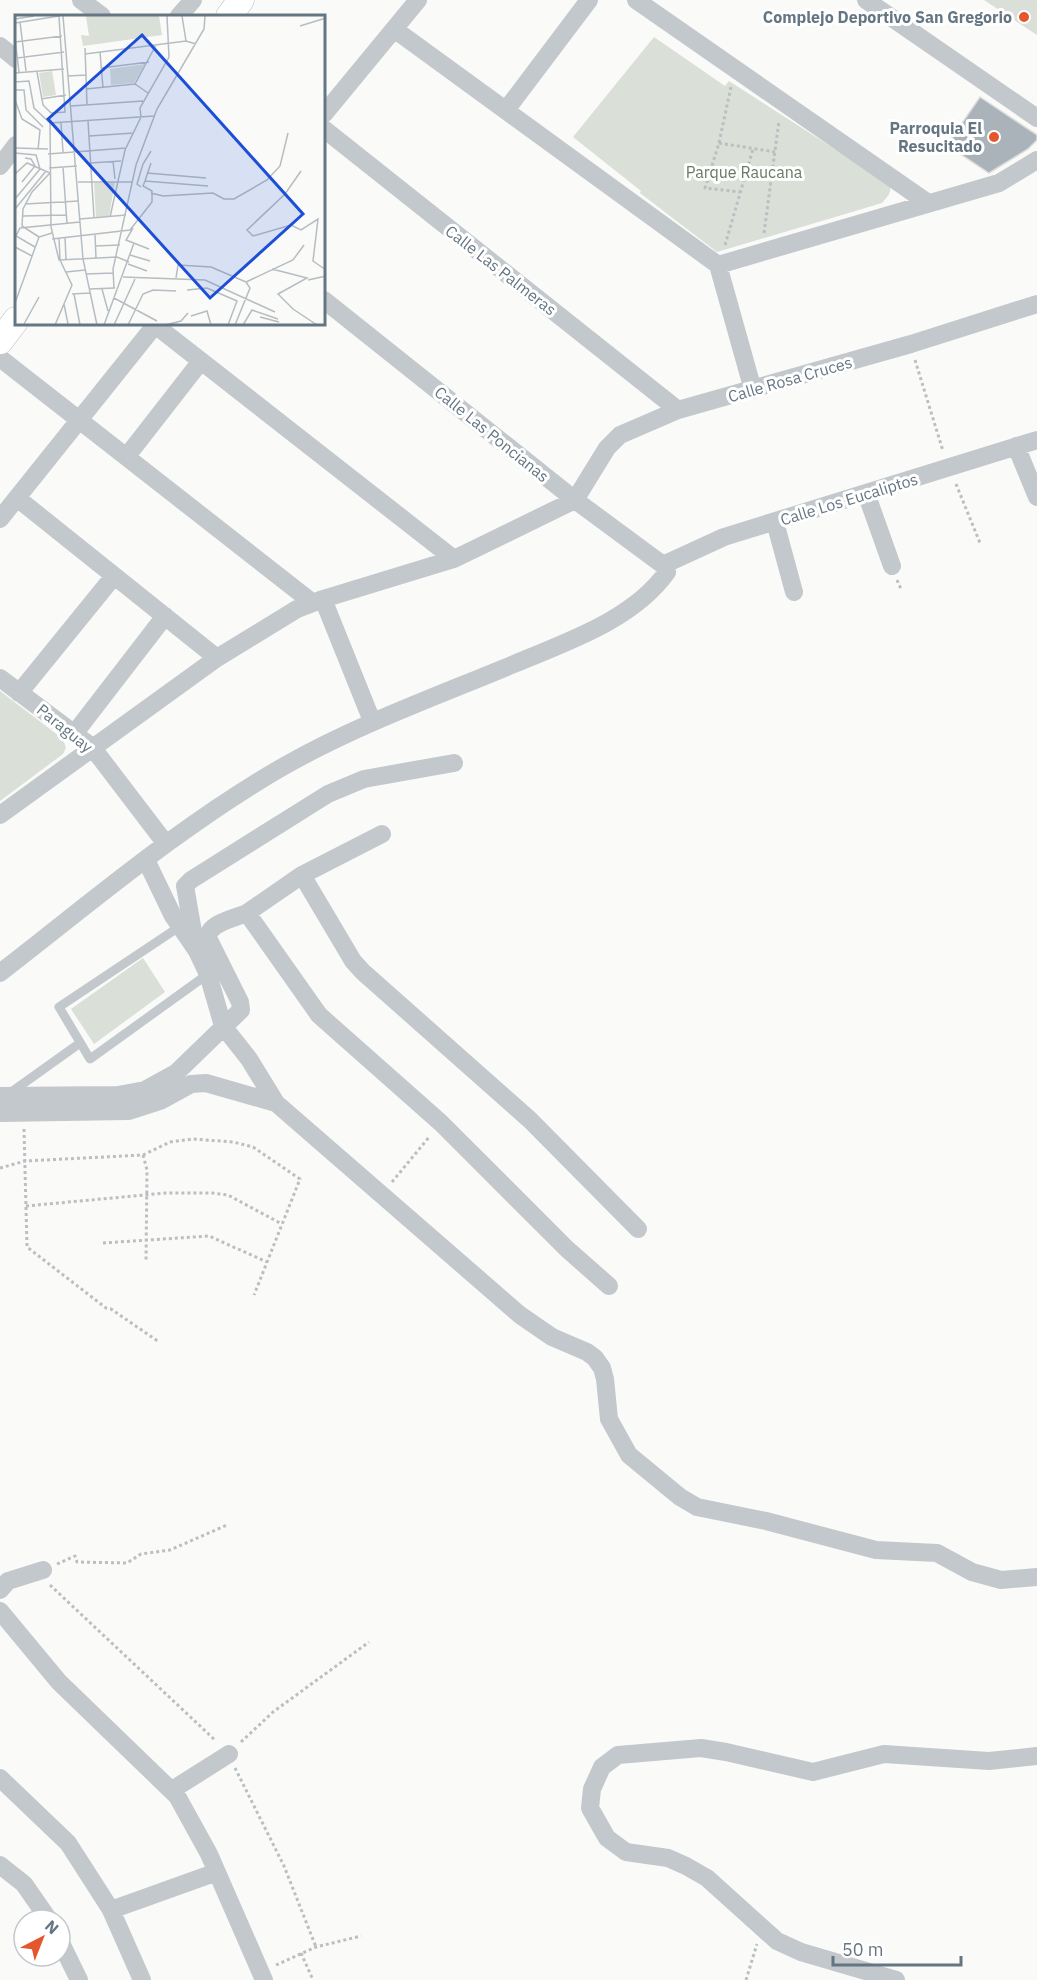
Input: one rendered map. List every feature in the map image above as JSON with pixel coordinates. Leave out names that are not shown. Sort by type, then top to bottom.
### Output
[{"type":"street","points":[[81,0],[101,15]]},
{"type":"street","points":[[180,15],[193,0]]},
{"type":"street","points":[[230,15],[241,0]]},
{"type":"street","points":[[326,112],[418,0]]},
{"type":"street","points":[[506,110],[589,0]]},
{"type":"street","points":[[636,0],[927,203]]},
{"type":"street","points":[[866,0],[1037,118]]},
{"type":"street","points":[[394,28],[718,265],[753,390]]},
{"type":"street","points":[[0,46],[15,58]]},
{"type":"street","name":"Calle Las Palmeras","points":[[326,131],[678,410]]},
{"type":"street","points":[[0,166],[15,146]]},
{"type":"street","points":[[718,265],[999,183],[1037,160]]},
{"type":"street","name":"Calle Las Poncianas","points":[[326,302],[575,500],[663,565]]},
{"type":"street","name":"Calle Rosa Cruces","points":[[575,500],[614,440],[678,410],[911,344],[1037,304]]},
{"type":"street","points":[[0,341],[15,321]]},
{"type":"street","points":[[0,519],[153,326]]},
{"type":"street","points":[[157,326],[454,559]]},
{"type":"street","points":[[0,358],[318,601],[372,721]]},
{"type":"street","points":[[127,456],[201,361]]},
{"type":"street","name":"Calle Los Eucaliptos","points":[[663,565],[724,537],[866,493],[952,476],[1016,446],[1037,440]]},
{"type":"street","points":[[1016,446],[1037,497]]},
{"type":"street","points":[[866,493],[892,566]]},
{"type":"street","points":[[16,498],[217,658]]},
{"type":"street","points":[[0,815],[217,658],[297,609],[454,559],[575,500]]},
{"type":"street","points":[[775,522],[794,592]]},
{"type":"street","points":[[0,973],[166,844],[285,766],[372,721],[558,645],[619,616],[661,581],[667,572],[663,565]]},
{"type":"street","points":[[20,693],[114,576]]},
{"type":"street","points":[[74,734],[165,616]]},
{"type":"street","name":"Paraguay","points":[[0,678],[92,747],[166,844]]},
{"type":"street","points":[[197,951],[186,901],[185,886],[191,880],[328,794],[364,779],[454,763]]},
{"type":"street","points":[[2,1102],[118,1095],[145,1090],[176,1073],[238,1014],[242,1007],[208,938],[208,933],[213,927],[247,913],[303,875],[382,834]]},
{"type":"street","points":[[146,860],[179,927],[197,951],[208,974],[223,1026],[249,1059],[276,1103],[520,1315],[552,1337],[595,1358],[602,1368],[605,1379],[609,1419],[629,1455],[680,1497],[697,1507],[766,1521],[876,1550],[937,1553],[972,1572],[1001,1580],[1037,1577]]},
{"type":"street","points":[[303,875],[353,961],[363,972],[530,1120],[638,1229]]},
{"type":"street","points":[[247,913],[319,1015],[441,1123],[567,1249],[609,1286]]},
{"type":"street","points":[[2,1102],[24,1111],[129,1111],[160,1101],[191,1084],[206,1083],[276,1103]]},
{"type":"street","points":[[0,1590],[8,1581],[43,1570]]},
{"type":"street","points":[[0,1611],[58,1682],[172,1790],[217,1872],[262,1976]]},
{"type":"street","points":[[896,1980],[801,1952],[777,1941],[707,1878],[668,1858],[626,1852],[607,1838],[590,1808],[592,1789],[602,1767],[618,1755],[701,1748],[813,1772],[884,1754],[989,1761],[1037,1756]]},
{"type":"street","points":[[172,1790],[229,1754]]},
{"type":"street","points":[[0,1778],[68,1843],[111,1910],[142,1980]]},
{"type":"street","points":[[0,1865],[24,1884],[41,1908]]},
{"type":"street","points":[[111,1910],[217,1872]]},
{"type":"street","points":[[72,1966],[79,1980]]},
{"type":"lane","points":[[179,927],[59,1007],[90,1059],[208,974]]},
{"type":"lane","points":[[2,1102],[80,1043]]},
{"type":"path","points":[[732,85],[719,143],[705,188],[740,192]]},
{"type":"path","points":[[764,234],[780,116]]},
{"type":"path","points":[[719,143],[775,152]]},
{"type":"path","points":[[725,245],[753,149]]},
{"type":"path","points":[[911,344],[952,476],[980,543]]},
{"type":"path","points":[[24,1111],[27,1247],[106,1308],[111,1309],[159,1342]]},
{"type":"path","points":[[381,1195],[441,1123]]},
{"type":"path","points":[[0,1168],[25,1161],[142,1155],[170,1142],[193,1139],[234,1142],[253,1147],[300,1179],[280,1223],[254,1294]]},
{"type":"path","points":[[142,1155],[147,1170],[146,1262]]},
{"type":"path","points":[[26,1206],[166,1193],[228,1195],[280,1223]]},
{"type":"path","points":[[103,1243],[209,1236],[267,1262]]},
{"type":"path","points":[[227,1525],[170,1550],[141,1554],[127,1563],[77,1562],[75,1556],[43,1570],[45,1581],[229,1754],[284,1866],[316,1947]]},
{"type":"path","points":[[229,1754],[273,1712],[369,1642]]},
{"type":"path","points":[[746,1980],[762,1928]]},
{"type":"path","points":[[262,1976],[301,1953],[361,1936]]},
{"type":"path","points":[[301,1953],[313,1980]]},
{"type":"green space","name":"Complejo Deportivo San Gregorio","points":[[984,0],[1037,0],[1037,35]]},
{"type":"green space","name":"Parque Raucana","points":[[654,37],[725,86],[729,81],[889,184],[890,192],[882,203],[717,252],[640,193],[641,191],[573,137]]},
{"type":"green space","points":[[0,691],[63,739],[66,748],[63,754],[0,801]]},
{"type":"green space","points":[[143,958],[165,992],[94,1044],[71,1009]]},
{"type":"building","name":"Parroquia El Resucitado","points":[[980,97],[1037,135],[1037,140],[1028,149],[989,173],[947,145]]},
{"type":"place","name":"Complejo Deportivo San Gregorio","points":[[1024,17]]},
{"type":"place","name":"Parroquia El Resucitado","points":[[994,137]]}]
